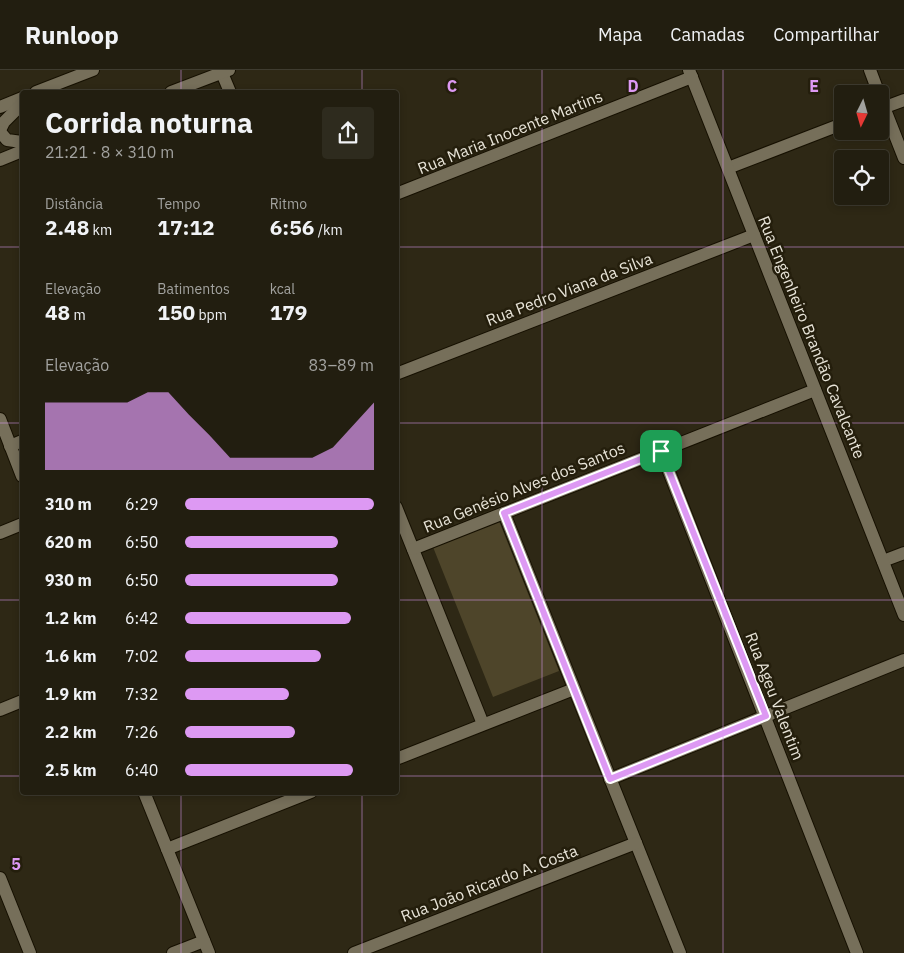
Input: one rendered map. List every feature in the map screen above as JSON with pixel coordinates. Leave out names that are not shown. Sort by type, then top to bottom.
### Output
[{"type":"street","points":[[44,90],[93,70]]},
{"type":"street","points":[[870,70],[875,85]]},
{"type":"street","points":[[176,90],[225,71],[230,90]]},
{"type":"street","name":"Rua Engenheiro Brandão Cavalcante","points":[[690,73],[904,615]]},
{"type":"street","name":"Rua Maria Inocente Martins","points":[[399,193],[690,73]]},
{"type":"street","points":[[0,107],[20,99]]},
{"type":"street","points":[[889,101],[904,100]]},
{"type":"street","points":[[20,106],[4,122],[0,131],[6,140],[20,142]]},
{"type":"street","points":[[889,121],[904,158]]},
{"type":"street","points":[[728,168],[834,127]]},
{"type":"street","points":[[0,160],[20,152]]},
{"type":"street","name":"Rua Pedro Viana da Silva","points":[[399,373],[754,235]]},
{"type":"street","name":"Rua Genésio Alves dos Santos","points":[[413,549],[815,390]]},
{"type":"street","points":[[0,419],[16,444],[20,465]]},
{"type":"street","name":"Rua Ageu Valentim","points":[[661,451],[857,953]]},
{"type":"street","points":[[504,513],[680,953]]},
{"type":"street","points":[[399,514],[483,724]]},
{"type":"street","points":[[0,532],[20,525]]},
{"type":"street","points":[[883,561],[904,553]]},
{"type":"street","points":[[610,779],[904,660]]},
{"type":"street","points":[[399,758],[574,689]]},
{"type":"street","points":[[0,710],[20,702]]},
{"type":"street","points":[[145,795],[206,947],[172,953]]},
{"type":"street","points":[[167,849],[303,795]]},
{"type":"street","name":"Rua João Ricardo A. Costa","points":[[354,953],[636,843]]},
{"type":"street","points":[[0,878],[30,953]]},
{"type":"shaded area","points":[[499,521],[559,671],[493,697],[433,547]]},
{"type":"route","points":[[661,451],[766,716],[610,779],[504,513],[661,451]]}]
